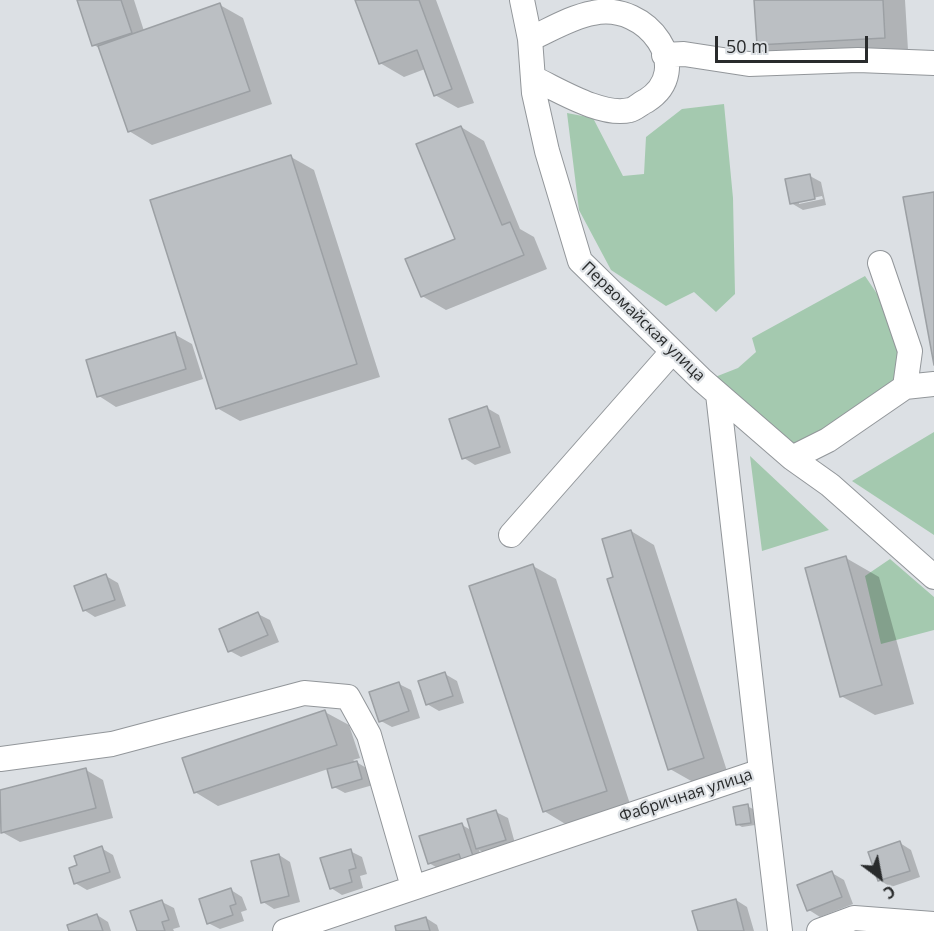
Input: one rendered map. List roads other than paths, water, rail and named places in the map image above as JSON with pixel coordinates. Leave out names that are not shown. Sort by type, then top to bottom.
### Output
[{"type":"street","name":"Первомайская улица","points":[[522,0],[530,39],[535,80],[534,93],[547,152],[580,261],[718,394],[792,458],[830,485],[934,577]]},
{"type":"street","points":[[530,39],[594,12],[625,12],[649,27],[657,35],[664,55],[666,76],[659,92],[630,110],[605,109],[580,101],[535,80]]},
{"type":"street","points":[[664,55],[684,54],[749,64],[858,60],[934,63]]},
{"type":"street","points":[[879,263],[910,351],[905,387]]},
{"type":"street","points":[[511,535],[672,352]]},
{"type":"street","points":[[792,458],[828,440],[905,387],[934,384]]},
{"type":"street","name":"Фабричная улица","points":[[285,931],[761,771],[718,394]]},
{"type":"street","points":[[0,759],[112,744],[304,693],[348,697],[369,735],[413,887]]},
{"type":"street","points":[[761,771],[780,931]]},
{"type":"street","points":[[819,931],[854,918],[934,924]]}]
